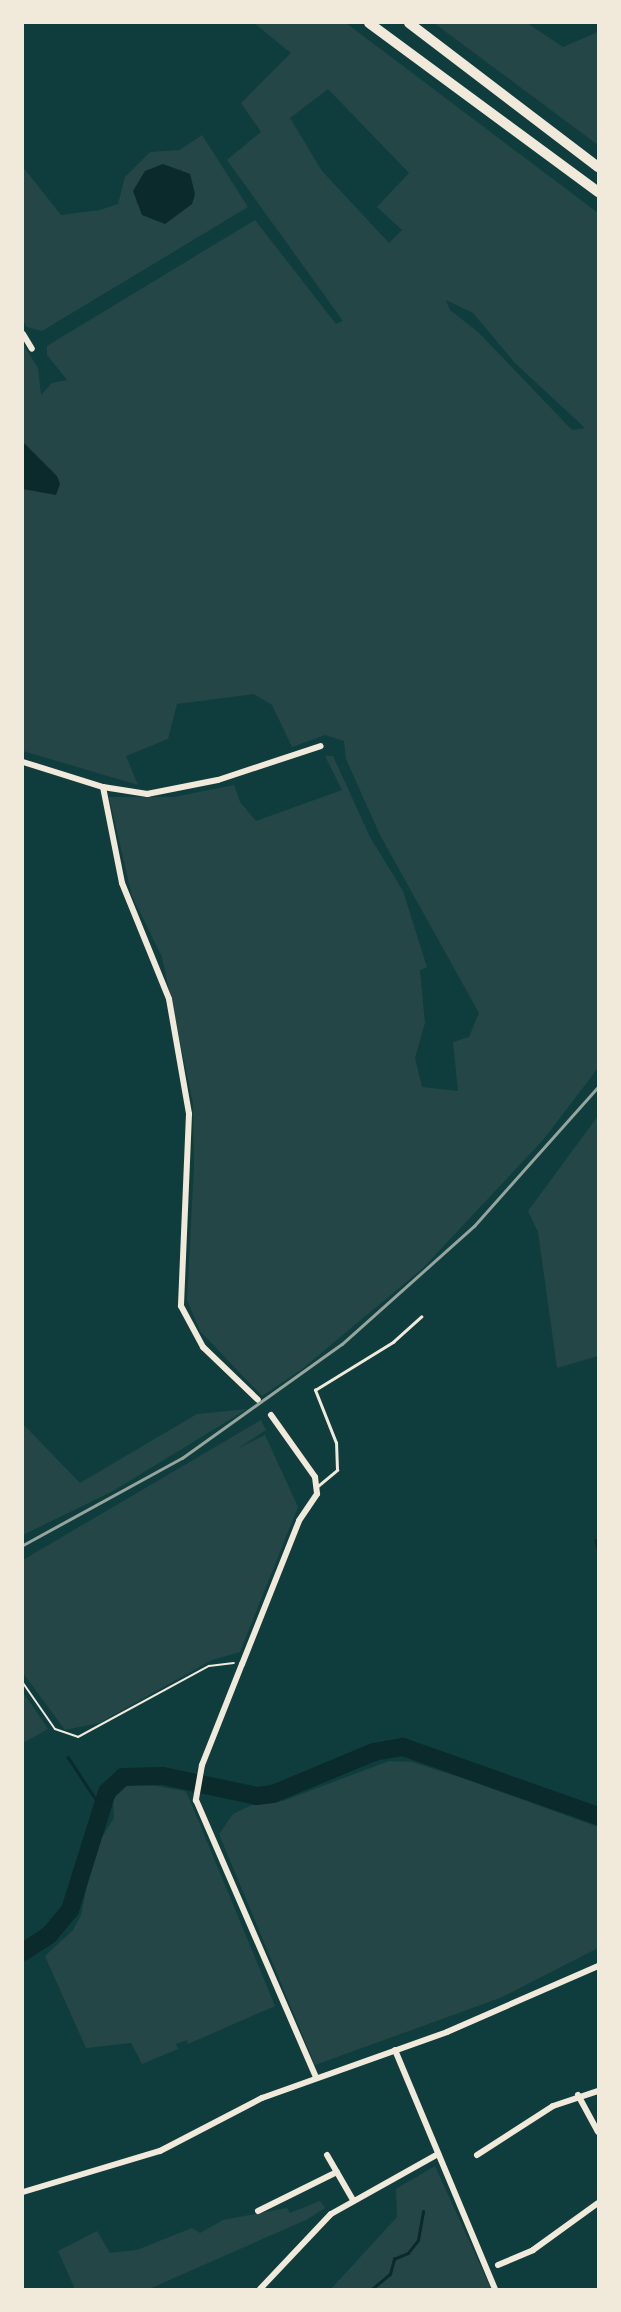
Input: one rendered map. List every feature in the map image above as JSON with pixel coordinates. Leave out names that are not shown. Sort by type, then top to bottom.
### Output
[{"type":"highway","points":[[369,23],[598,192]]},
{"type":"highway","points":[[409,23],[598,167]]},
{"type":"street","points":[[23,334],[32,349]]},
{"type":"street","points":[[23,762],[103,787],[166,793],[321,746]]},
{"type":"street","points":[[103,787],[122,883],[169,999],[189,1114],[181,1306],[204,1347],[258,1400]]},
{"type":"street","points":[[271,1415],[318,1486],[242,1664],[201,1771],[196,1793],[198,1807],[316,2077]]},
{"type":"street","points":[[23,2192],[113,2169],[160,2151],[262,2098],[488,2016],[598,1966]]},
{"type":"street","points":[[395,2050],[495,2289]]},
{"type":"street","points":[[477,2155],[553,2106],[578,2095],[598,2091]]},
{"type":"street","points":[[578,2095],[598,2132]]},
{"type":"street","points":[[260,2289],[313,2229],[353,2200],[438,2154]]},
{"type":"street","points":[[327,2155],[353,2200]]},
{"type":"street","points":[[258,2211],[337,2172]]},
{"type":"street","points":[[498,2265],[533,2250],[598,2203]]},
{"type":"lane","points":[[318,1486],[337,1470],[336,1443],[315,1390],[393,1342],[421,1317]]},
{"type":"path","points":[[23,1682],[55,1729],[78,1737],[209,1666],[242,1664]]},
{"type":"shaded area","points":[[254,23],[346,23],[598,213],[598,1068],[543,1140],[423,1268],[302,1369],[262,1396],[200,1331],[187,1300],[194,1167],[193,1103],[162,957],[132,896],[109,797],[174,797],[234,785],[240,802],[256,821],[342,790],[325,756],[333,756],[370,837],[403,891],[427,967],[420,970],[425,1023],[415,1058],[422,1087],[458,1091],[453,1042],[469,1037],[479,1013],[380,835],[346,759],[344,741],[325,735],[292,747],[272,705],[254,694],[177,704],[168,739],[126,756],[138,785],[23,751],[23,344],[38,368],[41,395],[52,383],[67,380],[47,355],[47,346],[255,220],[336,324],[343,321],[227,160],[261,132],[241,103],[291,53]],"holes":[[[328,89],[409,173],[377,207],[402,230],[389,243],[322,171],[290,118]],[[446,300],[473,313],[515,363],[585,428],[572,430],[478,332],[450,310]]]},
{"type":"shaded area","points":[[434,23],[527,23],[563,47],[598,32],[598,145]]},
{"type":"shaded area","points":[[202,135],[248,207],[42,331],[27,327],[23,320],[23,167],[61,215],[100,210],[118,204],[125,177],[150,152],[180,150]],"holes":[[[181,169],[192,204],[135,203]]]},
{"type":"shaded area","points":[[163,164],[190,174],[195,194],[192,204],[165,224],[142,215],[133,191],[145,171]]},
{"type":"shaded area","points":[[23,442],[57,476],[60,484],[56,495],[23,489]]},
{"type":"shaded area","points":[[598,1116],[598,1356],[557,1368],[538,1232],[528,1211]]},
{"type":"shaded area","points":[[247,1409],[113,1491],[23,1535],[23,1424],[80,1483],[197,1414]]},
{"type":"shaded area","points":[[261,1420],[266,1430],[237,1449],[265,1435],[298,1507],[240,1652],[212,1660],[99,1723],[65,1730],[23,1673],[23,1560]]},
{"type":"shaded area","points":[[23,1692],[48,1729],[23,1743]]},
{"type":"shaded area","points":[[389,1761],[412,1762],[598,1827],[598,1948],[500,1998],[315,2065],[219,1834],[233,1814],[252,1805],[283,1801]]},
{"type":"shaded area","points":[[138,1783],[185,1791],[275,2006],[188,2044],[187,2040],[176,2044],[178,2049],[142,2064],[131,2043],[86,2048],[45,1956],[73,1930],[81,1915],[94,1850],[114,1818],[113,1801],[122,1786]]},
{"type":"shaded area","points":[[435,2166],[491,2289],[331,2289],[397,2217],[396,2189]]},
{"type":"shaded area","points":[[320,2201],[325,2208],[306,2220],[149,2289],[75,2289],[58,2251],[97,2231],[110,2253],[137,2250],[192,2228],[200,2233],[223,2220],[287,2208],[290,2213]]},
{"type":"waterway","points":[[596,1540],[598,1549]]},
{"type":"waterway","points":[[23,1952],[49,1935],[70,1910],[107,1792],[123,1777],[163,1776],[257,1796],[273,1794],[374,1752],[403,1747],[598,1816]]},
{"type":"waterway","points":[[68,1757],[101,1807]]},
{"type":"waterway","points":[[372,2289],[390,2274],[394,2259],[408,2253],[418,2240],[423,2211]]},
{"type":"railway","points":[[23,1545],[182,1458],[342,1344],[474,1226],[598,1087]]}]
